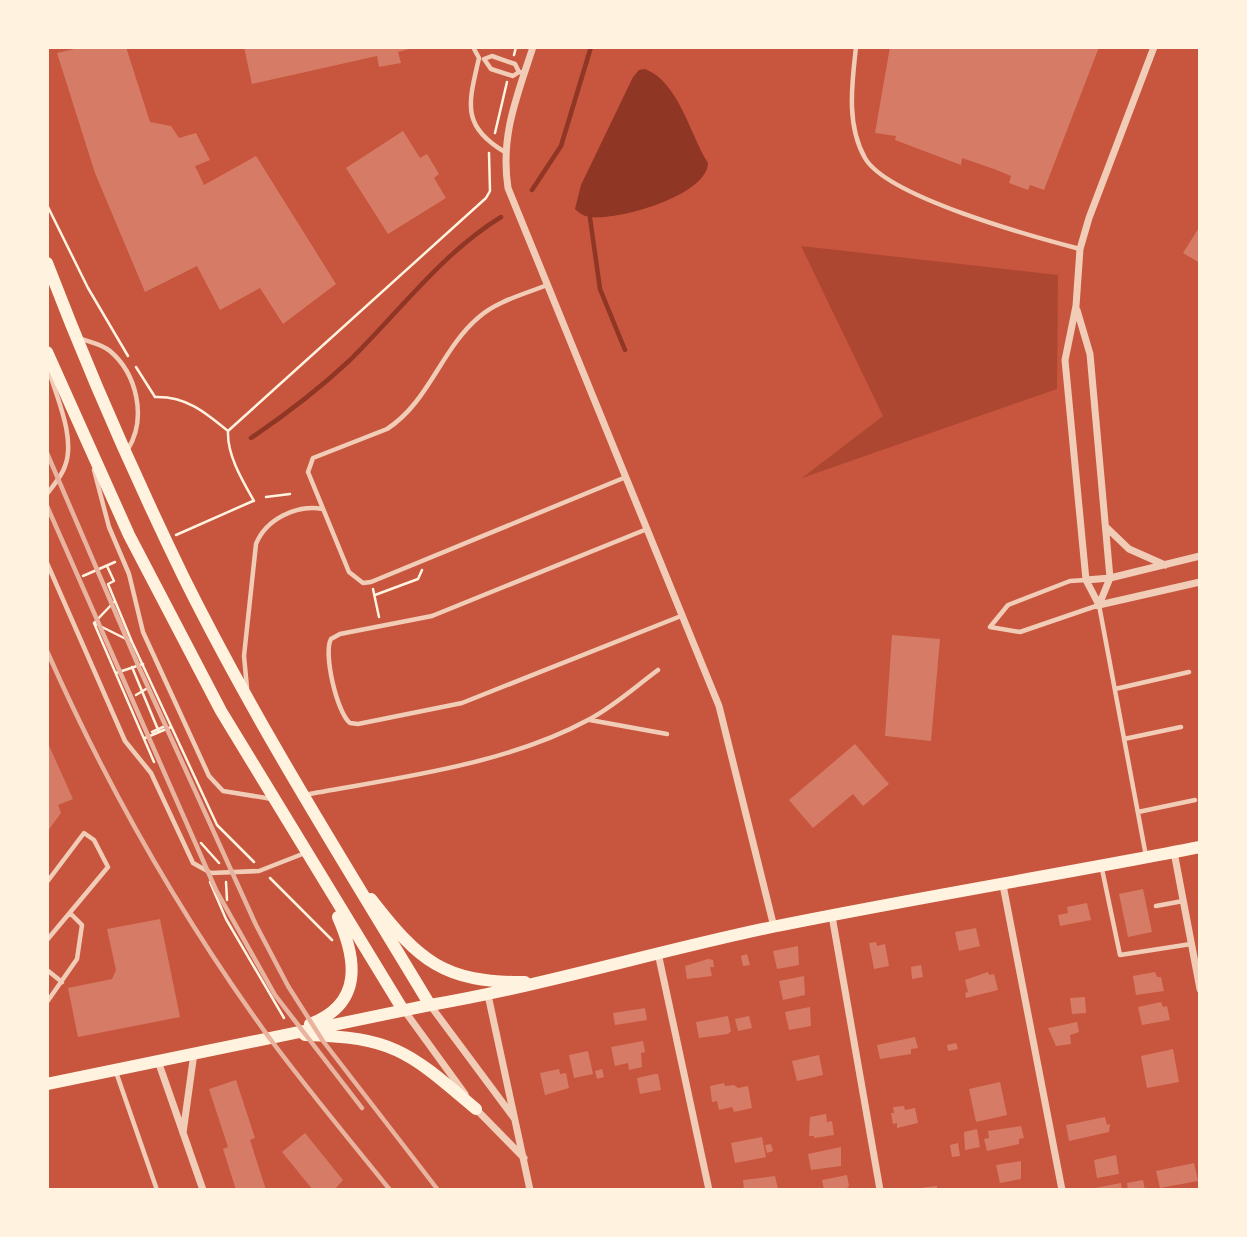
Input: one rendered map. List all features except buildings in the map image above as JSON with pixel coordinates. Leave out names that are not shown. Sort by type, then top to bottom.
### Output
[{"type":"main road","points":[[47,263],[126,453],[186,580],[303,795],[430,1004]]},
{"type":"main road","points":[[47,352],[159,598],[272,800],[403,1010]]},
{"type":"main road","points":[[47,1084],[430,1004],[488,995],[553,981],[658,952],[832,915],[1200,847]]},
{"type":"main road","points":[[345,864],[400,936],[418,955],[446,970],[481,980],[553,981]]},
{"type":"main road","points":[[284,1035],[322,1020],[332,1012],[351,982],[351,949],[323,881]]},
{"type":"main road","points":[[284,1035],[344,1036],[393,1047],[435,1074],[476,1109]]},
{"type":"street","points":[[533,47],[522,73],[508,126],[505,152],[508,188],[719,706],[774,927]]},
{"type":"street","points":[[1099,605],[1086,580],[1065,360],[1076,306],[1080,249],[1098,190],[1154,47]]},
{"type":"street","points":[[1076,306],[1090,354],[1110,578],[1099,605]]},
{"type":"street","points":[[1105,526],[1129,549],[1165,565]]},
{"type":"street","points":[[1086,580],[1110,578],[1200,556]]},
{"type":"street","points":[[1099,605],[1200,582]]},
{"type":"street","points":[[1174,852],[1200,989]]},
{"type":"street","points":[[1003,885],[1062,1190]]},
{"type":"street","points":[[832,915],[880,1190]]},
{"type":"street","points":[[658,952],[709,1190]]},
{"type":"street","points":[[488,995],[530,1190]]},
{"type":"street","points":[[430,1004],[516,1122]]},
{"type":"street","points":[[403,1010],[476,1109],[525,1158]]},
{"type":"street","points":[[183,1137],[194,1053]]},
{"type":"street","points":[[158,1061],[203,1190]]},
{"type":"lane","points":[[473,47],[482,59],[491,69],[513,76],[522,73],[512,63],[492,56],[482,59]]},
{"type":"lane","points":[[856,47],[852,82],[853,120],[856,138],[874,170],[918,195],[1019,232],[1080,249]]},
{"type":"lane","points":[[482,59],[468,105],[484,140],[505,152]]},
{"type":"lane","points":[[547,285],[481,315],[455,342],[419,397],[398,422],[313,457],[308,472],[323,509],[349,572],[363,583],[411,566],[626,477]]},
{"type":"lane","points":[[77,338],[112,352],[138,394],[135,432],[126,453]]},
{"type":"lane","points":[[47,364],[67,437],[68,454],[65,467],[47,494]]},
{"type":"lane","points":[[89,449],[109,527],[129,574],[143,632],[208,776],[223,791],[272,800]]},
{"type":"lane","points":[[247,696],[244,656],[256,544],[260,534],[278,518],[310,507],[323,509]]},
{"type":"lane","points":[[648,529],[432,616],[340,635],[328,646],[341,713],[350,723],[358,724],[462,703],[682,615]]},
{"type":"lane","points":[[47,563],[125,741],[151,773],[193,863],[205,872],[220,874],[259,871],[305,853]]},
{"type":"lane","points":[[1086,580],[1070,581],[1008,605],[990,627],[1020,632],[1099,605],[1146,857]]},
{"type":"lane","points":[[303,795],[438,770],[514,750],[589,720],[658,670]]},
{"type":"lane","points":[[1115,689],[1189,672]]},
{"type":"lane","points":[[589,720],[667,734]]},
{"type":"lane","points":[[1124,739],[1181,727]]},
{"type":"lane","points":[[1138,812],[1195,800]]},
{"type":"lane","points":[[47,882],[84,833],[94,840],[108,867],[47,940]]},
{"type":"lane","points":[[1101,866],[1120,955],[1191,944]]},
{"type":"lane","points":[[1156,906],[1183,901]]},
{"type":"lane","points":[[47,1002],[81,951],[82,925],[71,914]]},
{"type":"lane","points":[[47,970],[62,982]]},
{"type":"lane","points":[[116,1070],[157,1190]]},
{"type":"path","points":[[512,63],[516,47]]},
{"type":"path","points":[[170,538],[253,501],[240,476],[228,440],[228,430],[486,198],[490,191],[488,156],[509,75]]},
{"type":"path","points":[[47,205],[88,288],[155,397],[195,404],[228,430]]},
{"type":"path","points":[[266,497],[290,494]]},
{"type":"path","points":[[83,576],[120,560]]},
{"type":"path","points":[[107,566],[114,581],[108,584],[132,642],[216,825],[256,864]]},
{"type":"path","points":[[375,596],[418,579],[423,569]]},
{"type":"path","points":[[371,582],[381,626]]},
{"type":"path","points":[[94,623],[115,601]]},
{"type":"path","points":[[94,623],[132,642]]},
{"type":"path","points":[[94,623],[158,770]]},
{"type":"path","points":[[116,673],[143,664]]},
{"type":"path","points":[[132,667],[159,730]]},
{"type":"path","points":[[136,695],[144,690]]},
{"type":"path","points":[[152,732],[171,726]]},
{"type":"path","points":[[144,738],[163,727]]},
{"type":"path","points":[[201,843],[221,866]]},
{"type":"path","points":[[205,872],[226,919],[284,1018]]},
{"type":"path","points":[[270,878],[333,941]]},
{"type":"path","points":[[226,880],[227,900]]},
{"type":"shaded area","points":[[645,69],[667,85],[675,97],[708,163],[704,175],[693,186],[659,204],[619,215],[585,216],[575,209],[581,185],[633,77],[639,70]]},
{"type":"shaded area","points":[[801,246],[1058,275],[1057,389],[802,478],[883,416]]},
{"type":"waterway","points":[[532,190],[561,146],[591,47]]},
{"type":"waterway","points":[[251,438],[338,371],[459,248],[501,217]]},
{"type":"waterway","points":[[590,218],[600,289],[625,350]]},
{"type":"railway","points":[[47,453],[138,665],[256,925],[288,986],[323,1041],[438,1190]]},
{"type":"railway","points":[[47,506],[216,890],[275,995],[362,1108]]},
{"type":"railway","points":[[47,651],[120,801],[205,944],[283,1056],[390,1190]]}]
